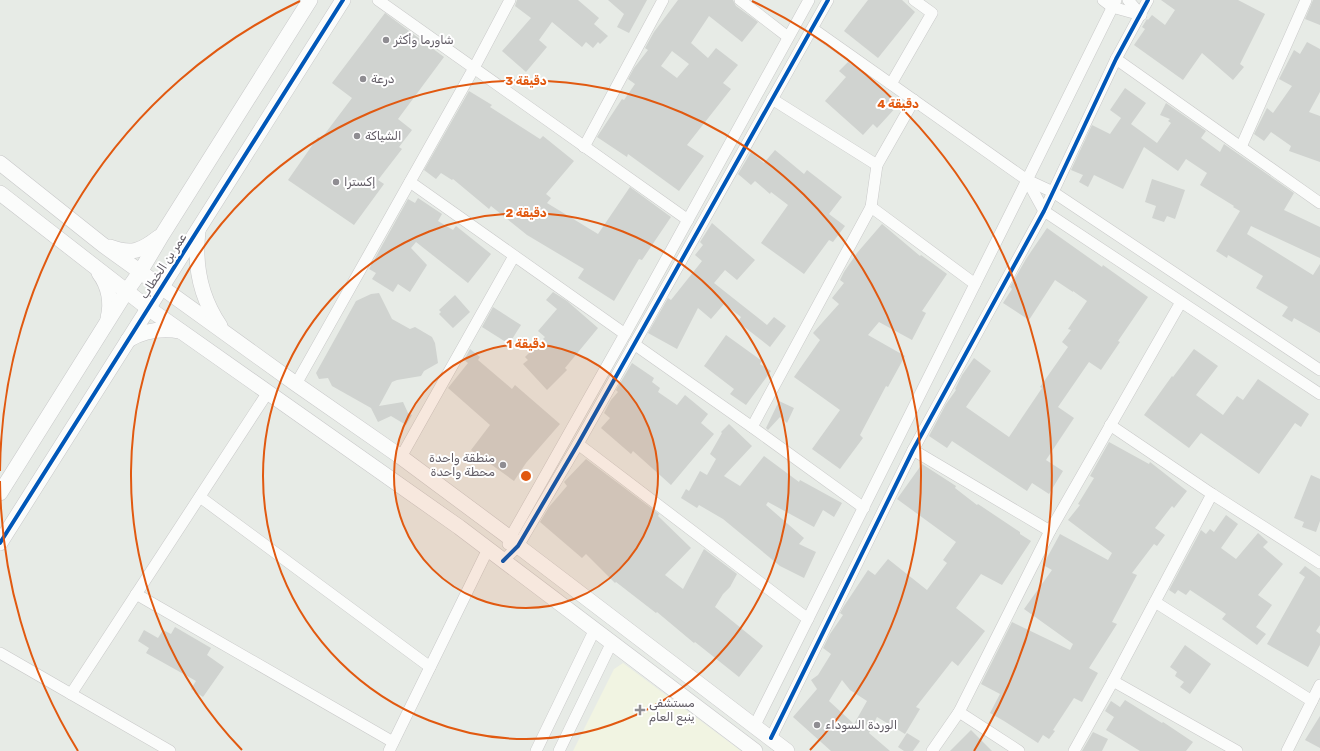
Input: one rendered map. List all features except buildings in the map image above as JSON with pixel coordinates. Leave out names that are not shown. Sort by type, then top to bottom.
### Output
[{"type":"main road","name":"عمر بن الخطاب","points":[[0,493],[310,0]]},
{"type":"main road","name":"عمر بن الخطاب","points":[[0,542],[343,0]]},
{"type":"main road","points":[[0,163],[103,245],[296,384],[401,457],[755,725],[787,751]]},
{"type":"main road","points":[[0,193],[126,292],[446,518],[755,751]]},
{"type":"main road","points":[[198,230],[197,256],[200,283],[209,308],[222,331]]},
{"type":"main road","points":[[103,245],[121,251],[134,251],[146,247],[162,235]]},
{"type":"main road","points":[[93,266],[103,279],[109,294],[110,308],[107,323]]},
{"type":"main road","points":[[128,341],[144,332],[153,330],[162,329],[180,331]]},
{"type":"main road","points":[[446,518],[458,500]]},
{"type":"street","points":[[378,0],[688,220]]},
{"type":"street","points":[[296,384],[474,68],[510,0]]},
{"type":"street","points":[[584,146],[663,0]]},
{"type":"street","points":[[740,0],[788,37]]},
{"type":"street","points":[[503,561],[625,334],[809,0]]},
{"type":"street","points":[[514,542],[578,444],[828,0]]},
{"type":"street","points":[[892,84],[932,13],[914,0]]},
{"type":"street","points":[[1103,0],[1140,15]]},
{"type":"street","points":[[1128,0],[1140,15]]},
{"type":"street","points":[[770,738],[913,450],[1044,211],[1116,59],[1148,0]]},
{"type":"street","points":[[1241,147],[1306,0]]},
{"type":"street","points":[[755,725],[976,284],[1114,4]]},
{"type":"street","points":[[813,29],[1027,180],[1053,192],[1320,370]]},
{"type":"street","points":[[1116,59],[1320,203]]},
{"type":"street","points":[[772,99],[877,165]]},
{"type":"street","points":[[752,427],[871,207],[877,165],[914,100]]},
{"type":"street","points":[[1027,180],[1044,211],[1320,394]]},
{"type":"street","points":[[410,182],[625,334]]},
{"type":"street","points":[[871,207],[976,284]]},
{"type":"street","points":[[401,457],[514,256]]},
{"type":"street","points":[[932,751],[959,712],[1050,531],[1181,302]]},
{"type":"street","points":[[634,344],[864,508]]},
{"type":"street","points":[[71,694],[268,392]]},
{"type":"street","points":[[1110,425],[1212,494],[1320,563]]},
{"type":"street","points":[[578,444],[808,619]]},
{"type":"street","points":[[913,450],[1050,531]]},
{"type":"street","points":[[1074,751],[1113,681],[1212,494]]},
{"type":"street","points":[[200,497],[430,667]]},
{"type":"street","points":[[136,594],[391,746],[488,549]]},
{"type":"street","points":[[1155,602],[1312,701]]},
{"type":"street","points":[[536,751],[595,629]]},
{"type":"street","points":[[559,751],[612,642]]},
{"type":"street","points":[[0,653],[170,751]]},
{"type":"street","points":[[1113,681],[1237,751]]},
{"type":"street","points":[[1287,751],[1320,685]]},
{"type":"street","points":[[959,712],[1019,751]]},
{"type":"shaded area","name":"مستشفى ينبع العام","points":[[623,663],[741,751],[573,751],[614,669]]},
{"type":"cycle path","points":[[0,543],[343,0]]},
{"type":"cycle path","points":[[503,561],[518,546],[578,444],[828,0]]},
{"type":"cycle path","points":[[771,738],[913,450],[1044,211],[1116,59],[1148,0]]},
{"type":"place","name":"شاورما وأكثر","points":[[386,40]]},
{"type":"place","name":"درعة","points":[[363,79]]},
{"type":"place","name":"الشياكة","points":[[357,136]]},
{"type":"place","name":"إكسترا","points":[[336,182]]},
{"type":"place","name":"منطقة واحدة محطة واحدة","points":[[503,465]]},
{"type":"place","name":"مستشفى ينبع العام","points":[[640,710]]},
{"type":"place","name":"الوردة السوداء","points":[[817,725]]}]
